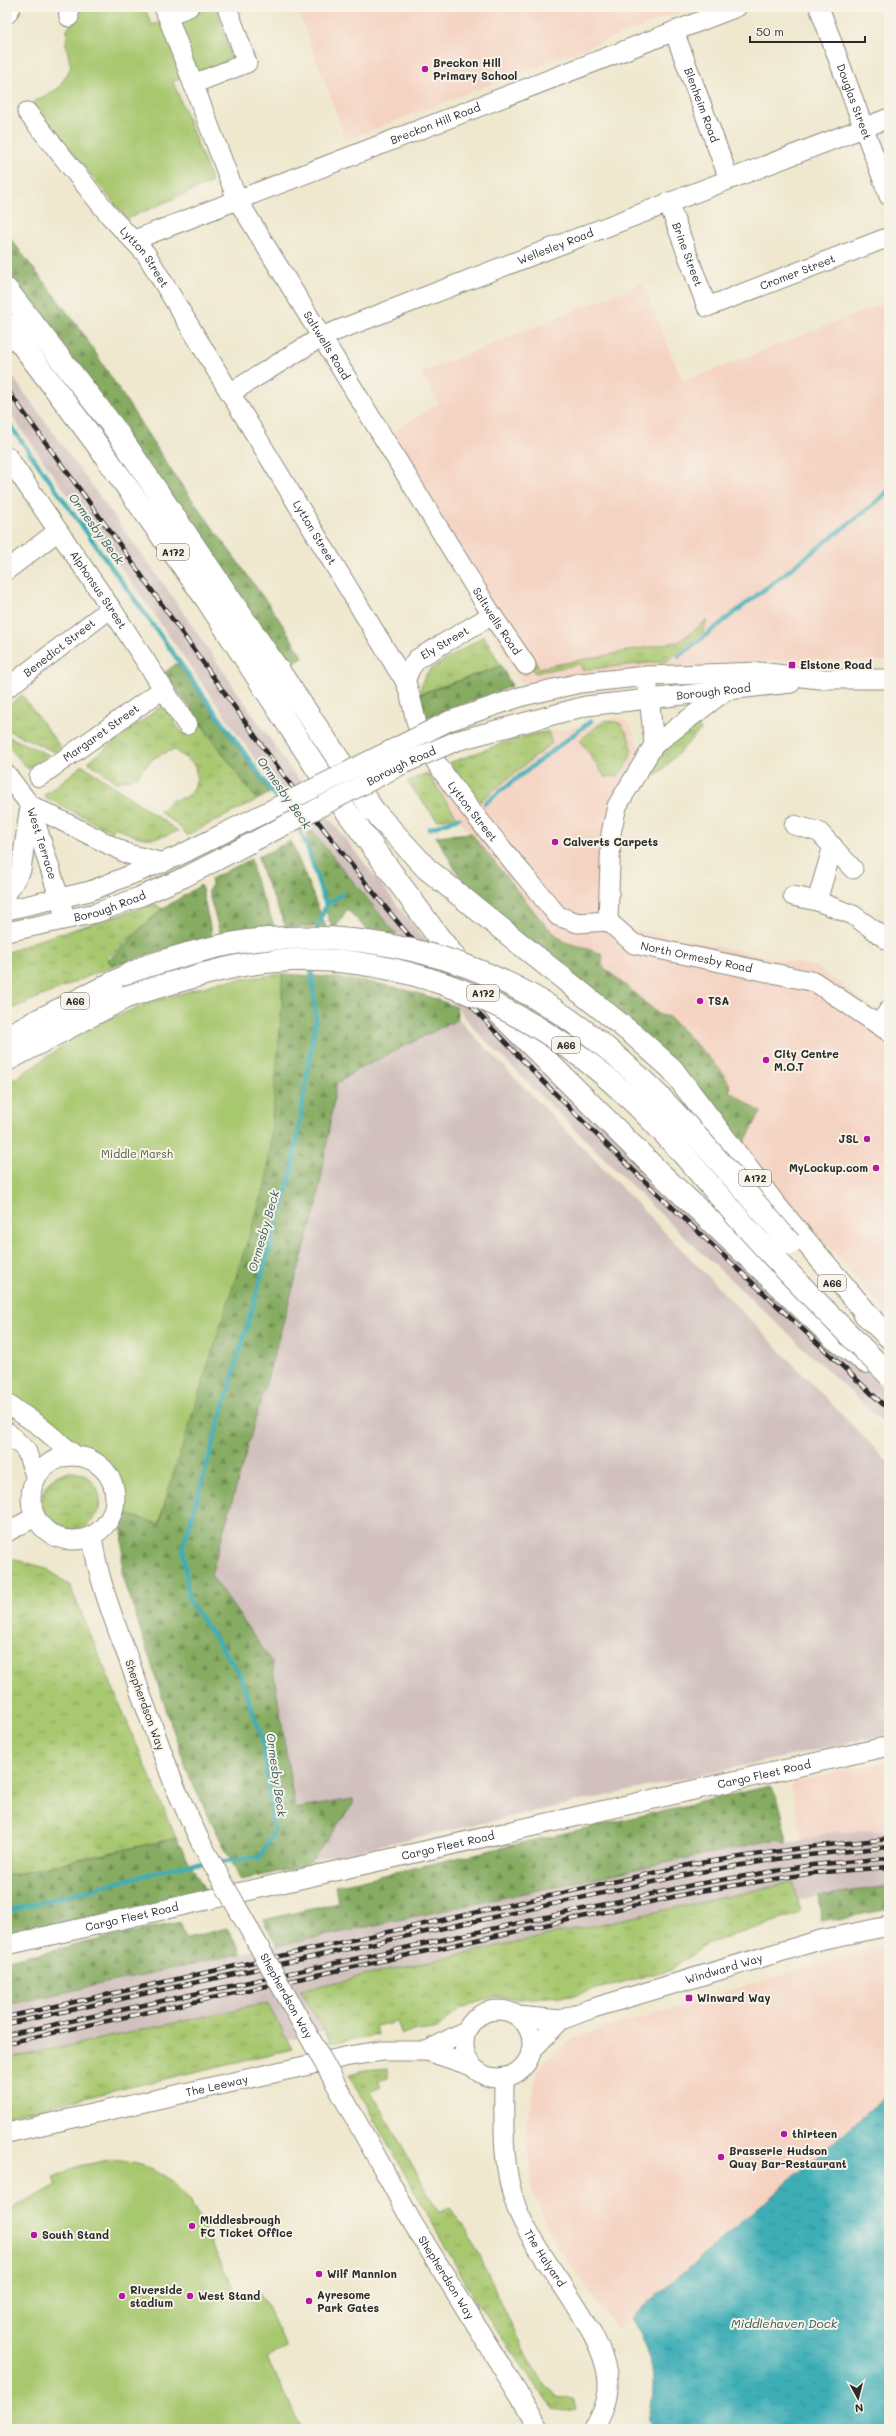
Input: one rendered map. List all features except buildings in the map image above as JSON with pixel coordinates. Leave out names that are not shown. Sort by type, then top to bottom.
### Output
[{"type":"highway","name":"A172","points":[[7,290],[115,429],[372,810],[427,869],[635,1036],[672,1069],[774,1204],[881,1329]]},
{"type":"highway","name":"A172","points":[[7,325],[96,443],[207,600],[329,787],[437,935],[498,1012],[663,1176],[835,1339],[889,1380]]},
{"type":"highway","name":"A66","points":[[7,1036],[144,967],[192,952],[266,939],[321,938],[373,943],[432,955],[492,975],[552,1008],[604,1047],[651,1089],[706,1147],[790,1243],[881,1329]]},
{"type":"highway","name":"A66","points":[[7,1060],[54,1034],[126,998],[179,980],[240,966],[301,960],[373,966],[427,978],[470,993],[525,1018],[578,1054],[625,1093],[684,1154],[749,1229],[889,1375]]},
{"type":"highway","name":"A66","points":[[7,1030],[31,1023]]},
{"type":"highway","name":"A66","points":[[7,1068],[54,1034]]},
{"type":"street","points":[[7,14],[11,7]]},
{"type":"street","points":[[166,11],[189,7]]},
{"type":"street","points":[[193,84],[247,63],[227,7]]},
{"type":"street","name":"Breckon Hill Road","points":[[134,240],[737,7]]},
{"type":"street","name":"Douglas Street","points":[[819,7],[889,196]]},
{"type":"street","name":"Saltwells Road","points":[[166,11],[237,199],[323,336],[492,614],[526,665]]},
{"type":"street","name":"Blenheim Road","points":[[674,31],[729,179]]},
{"type":"street","name":"Lytton Street","points":[[27,112],[110,216],[127,236],[134,240],[146,254],[399,672],[406,679],[408,697],[423,743],[455,790],[558,916],[578,923],[608,921]]},
{"type":"street","name":"Wellesley Road","points":[[230,393],[323,336],[889,118]]},
{"type":"street","name":"Brine Street","points":[[668,202],[707,307]]},
{"type":"street","name":"Cromer Street","points":[[707,307],[889,237]]},
{"type":"street","name":"Alphonsus Street","points":[[7,456],[111,608],[187,726]]},
{"type":"street","points":[[7,570],[58,531]]},
{"type":"street","name":"Benedict Street","points":[[7,688],[111,608]]},
{"type":"street","name":"Ely Street","points":[[406,679],[410,669],[417,659],[492,614]]},
{"type":"street","name":"Borough Road","points":[[7,910],[90,892],[171,859],[449,721],[523,696],[580,683],[647,676],[759,672],[819,679],[889,680]]},
{"type":"street","points":[[647,676],[654,745]]},
{"type":"street","name":"Borough Road","points":[[7,932],[96,913],[185,877],[403,764],[456,741],[586,706],[649,698],[724,692],[819,679]]},
{"type":"street","name":"Margaret Street","points":[[39,778],[163,689]]},
{"type":"street","points":[[608,921],[611,833],[617,806],[654,745],[724,692]]},
{"type":"street","name":"West Terrace","points":[[7,775],[30,805],[66,919]]},
{"type":"street","points":[[7,893],[21,870],[30,805],[128,854],[171,859]]},
{"type":"street","points":[[794,825],[819,832],[853,869]]},
{"type":"street","points":[[818,901],[833,846]]},
{"type":"street","points":[[793,896],[818,901],[853,915],[889,941]]},
{"type":"street","name":"North Ormesby Road","points":[[608,921],[634,944],[815,982],[886,1022]]},
{"type":"street","points":[[7,1404],[37,1424],[76,1456],[95,1462],[107,1473],[114,1489],[115,1504],[109,1519],[92,1536],[82,1540],[68,1540],[55,1536],[41,1526],[35,1517],[31,1504],[31,1490],[36,1478],[45,1466],[63,1457],[76,1456]]},
{"type":"street","points":[[7,1432],[26,1450],[36,1478]]},
{"type":"street","points":[[7,1532],[35,1517]]},
{"type":"street","name":"Shepherdson Way","points":[[92,1536],[95,1560],[105,1595],[175,1787],[201,1843],[416,2229],[540,2429]]},
{"type":"street","name":"Cargo Fleet Road","points":[[7,1945],[889,1746]]},
{"type":"street","name":"Windward Way","points":[[531,2051],[561,2020],[590,2009],[820,1940],[889,1926]]},
{"type":"street","points":[[491,2010],[503,2010],[517,2016],[523,2021],[530,2031],[531,2051],[522,2068],[504,2077],[492,2077],[481,2073],[472,2066],[466,2056],[464,2044],[467,2030],[471,2022],[480,2015],[491,2010]]},
{"type":"street","name":"Windward Way","points":[[517,2016],[561,2020]]},
{"type":"street","name":"The Leeway","points":[[427,2051],[467,2030]]},
{"type":"street","name":"The Leeway","points":[[7,2133],[349,2056],[382,2051],[427,2051],[472,2066]]},
{"type":"street","name":"The Halyard","points":[[504,2077],[502,2125],[505,2163],[517,2208],[529,2236],[576,2307],[605,2362],[608,2386],[605,2406],[594,2429]]},
{"type":"shaded area","name":"Breckon Hill Primary School","points":[[297,7],[692,7],[346,140]]},
{"type":"shaded area","points":[[642,283],[683,382],[889,301],[889,661],[744,661],[524,687],[481,612],[389,435],[439,403],[421,373]]},
{"type":"shaded area","points":[[7,369],[169,592],[289,767],[416,929],[502,1026],[889,1393],[889,1428],[654,1208],[476,1031],[260,766],[132,583],[44,462],[7,409]]},
{"type":"shaded area","points":[[620,717],[630,725],[639,748],[635,763],[623,780],[607,924],[817,967],[889,1020],[889,1311],[875,1298],[747,1156],[721,1083],[602,966],[603,954],[565,942],[546,926],[457,817],[427,773],[512,740]]},
{"type":"shaded area","points":[[458,1019],[889,1463],[889,1734],[304,1862],[272,1662],[211,1576],[317,1204],[336,1085],[355,1071]]},
{"type":"shaded area","points":[[889,1761],[889,1830],[832,1832],[802,1841],[791,1788],[795,1781]]},
{"type":"shaded area","points":[[889,1830],[889,1886],[818,1896],[760,1908],[484,1992],[293,2039],[111,2078],[7,2103],[7,2005],[500,1896],[778,1839],[787,1844],[832,1832]]},
{"type":"shaded area","points":[[881,1945],[889,1997],[889,2094],[617,2330],[557,2247],[533,2193],[526,2127],[539,2066],[574,2038]]},
{"type":"green space","points":[[90,7],[144,7],[152,25],[202,7],[216,7],[232,59],[173,81],[212,182],[127,219],[32,103],[59,88],[71,67],[66,45],[67,30],[80,10]]},
{"type":"green space","points":[[7,234],[80,329],[173,473],[277,616],[303,657],[287,667],[9,281],[7,277]]},
{"type":"green space","points":[[507,616],[539,668],[680,641],[707,620],[703,632],[667,661],[582,670],[580,664],[535,673],[504,618]]},
{"type":"green space","points":[[484,636],[501,666],[419,694],[424,677],[431,669]]},
{"type":"green space","points":[[177,663],[270,793],[257,800],[164,673]]},
{"type":"green space","points":[[501,666],[512,686],[423,719],[416,696]]},
{"type":"green space","points":[[22,695],[61,748],[55,752],[7,730],[7,707]]},
{"type":"green space","points":[[163,705],[182,733],[199,721],[257,800],[187,835],[181,828],[160,812],[170,801],[186,797],[194,789],[197,778],[195,767],[191,762],[174,750],[161,754],[152,759],[137,777],[117,782],[88,762]]},
{"type":"green space","points":[[605,720],[620,723],[631,744],[628,762],[618,776],[605,777],[580,740]]},
{"type":"green space","points":[[693,720],[701,730],[656,776],[653,774],[648,776],[647,774],[671,742]]},
{"type":"green space","points":[[548,731],[552,743],[479,802],[449,763],[512,740]]},
{"type":"green space","points":[[7,736],[49,755],[28,769],[7,745]]},
{"type":"green space","points":[[83,765],[178,831],[169,835],[153,838],[132,835],[115,827],[112,832],[43,796]]},
{"type":"green space","points":[[427,773],[457,817],[437,820],[407,782]]},
{"type":"green space","points":[[312,831],[397,935],[368,931],[347,909],[336,927],[332,928],[311,857],[307,833]]},
{"type":"green space","points":[[471,833],[546,926],[565,942],[603,954],[602,966],[660,1015],[669,1017],[721,1070],[731,1087],[729,1091],[761,1112],[743,1145],[470,895],[436,836]]},
{"type":"green space","points":[[291,841],[326,927],[286,927],[262,872],[258,857]]},
{"type":"green space","points":[[251,859],[255,880],[275,927],[220,933],[208,891],[212,885],[211,879]]},
{"type":"green space","points":[[201,885],[212,936],[115,965],[107,961],[162,909]]},
{"type":"green space","points":[[155,904],[162,909],[108,957],[111,965],[115,965],[7,1011],[7,953],[33,942]]},
{"type":"green space","points":[[282,974],[349,979],[414,992],[456,1007],[458,1019],[355,1071],[336,1085],[317,1204],[211,1575],[272,1662],[295,1809],[353,1799],[353,1804],[312,1860],[304,1866],[241,1880],[190,1779],[122,1573],[123,1513],[160,1523],[282,1005]]},
{"type":"green space","name":"Middle Marsh","points":[[282,974],[282,1005],[267,1179],[167,1494],[159,1524],[123,1513],[124,1503],[121,1484],[114,1468],[108,1461],[92,1450],[71,1442],[7,1394],[7,1084],[94,1025],[149,1003],[220,982]]},
{"type":"green space","points":[[71,1472],[82,1474],[95,1485],[98,1490],[100,1501],[98,1512],[87,1525],[82,1528],[71,1530],[60,1528],[47,1517],[44,1512],[42,1501],[44,1490],[55,1477],[60,1474]]},
{"type":"green space","points":[[7,1557],[46,1568],[70,1586],[176,1838],[7,1876]]},
{"type":"green space","points":[[770,1786],[780,1806],[786,1844],[777,1839],[277,1946],[263,1920],[338,1903],[335,1886]]},
{"type":"green space","points":[[176,1838],[206,1892],[7,1936],[7,1876]]},
{"type":"green space","points":[[793,1882],[801,1911],[798,1914],[709,1943],[672,1969],[575,1995],[518,1999],[494,1997],[460,2008],[438,2028],[402,2034],[397,2021],[376,2026],[378,2035],[331,2043],[300,1990]]},
{"type":"green space","points":[[889,1886],[889,1909],[822,1922],[818,1896]]},
{"type":"green space","points":[[180,1922],[186,1938],[227,1928],[242,1953],[7,2005],[7,1960]]},
{"type":"green space","points":[[267,2003],[292,2049],[7,2116],[7,2059]]},
{"type":"green space","points":[[388,2068],[388,2078],[378,2081],[381,2086],[371,2091],[439,2213],[449,2208],[470,2235],[521,2345],[539,2376],[556,2397],[574,2399],[577,2409],[564,2411],[553,2409],[477,2303],[349,2074],[365,2070]]},
{"type":"green space","name":"Riverside stadium","points":[[109,2160],[129,2162],[146,2167],[161,2173],[172,2182],[183,2193],[192,2206],[239,2300],[260,2291],[287,2348],[267,2358],[302,2429],[7,2429],[7,2211],[57,2185],[54,2178],[79,2166]]},
{"type":"water","name":"Middlehaven Dock","points":[[889,2094],[889,2429],[654,2429],[648,2420],[653,2393],[652,2368],[644,2343],[631,2318]]},
{"type":"waterway","name":"Ormesby Beck","points":[[7,421],[278,800]]},
{"type":"waterway","points":[[679,656],[874,504],[889,490]]},
{"type":"waterway","points":[[485,803],[591,721]]},
{"type":"waterway","points":[[429,829],[459,818]]},
{"type":"waterway","name":"Ormesby Beck","points":[[296,824],[309,852],[326,905],[316,933]]},
{"type":"waterway","points":[[326,905],[342,894]]},
{"type":"waterway","name":"Ormesby Beck","points":[[217,1862],[260,1857],[274,1831],[262,1738],[239,1673],[189,1601],[183,1547],[292,1171],[316,1018],[311,967]]},
{"type":"waterway","name":"Ormesby Beck","points":[[7,1911],[184,1865],[206,1863]]},
{"type":"railway","points":[[7,389],[270,757],[334,842],[401,926],[457,990],[576,1114],[638,1175],[889,1410]]},
{"type":"railway","points":[[7,2017],[693,1864],[808,1847],[889,1839]]},
{"type":"railway","points":[[7,2024],[694,1873],[789,1857],[889,1847]]},
{"type":"railway","points":[[7,2035],[697,1884],[812,1865],[889,1858]]},
{"type":"railway","points":[[7,2043],[700,1891],[813,1873],[889,1867]]},
{"type":"place","name":"Breckon Hill Primary School","points":[[425,69]]},
{"type":"place","name":"Elstone Road","points":[[792,665]]},
{"type":"place","name":"Calverts Carpets","points":[[555,842]]},
{"type":"place","name":"TSA","points":[[700,1001]]},
{"type":"place","name":"City Centre M.O.T","points":[[766,1060]]},
{"type":"place","name":"JSL","points":[[867,1139]]},
{"type":"place","name":"MyLockup.com","points":[[876,1168]]},
{"type":"place","name":"Winward Way","points":[[689,1998]]},
{"type":"place","name":"thirteen","points":[[784,2134]]},
{"type":"place","name":"Brasserie Hudson Quay Bar-Restaurant","points":[[721,2157]]},
{"type":"place","name":"Middlesbrough FC Ticket Office","points":[[192,2226]]},
{"type":"place","name":"South Stand","points":[[34,2235]]},
{"type":"place","name":"Wilf Mannion","points":[[319,2274]]},
{"type":"place","name":"Riverside stadium","points":[[122,2296]]},
{"type":"place","name":"West Stand","points":[[190,2296]]},
{"type":"place","name":"Ayresome Park Gates","points":[[309,2301]]}]
